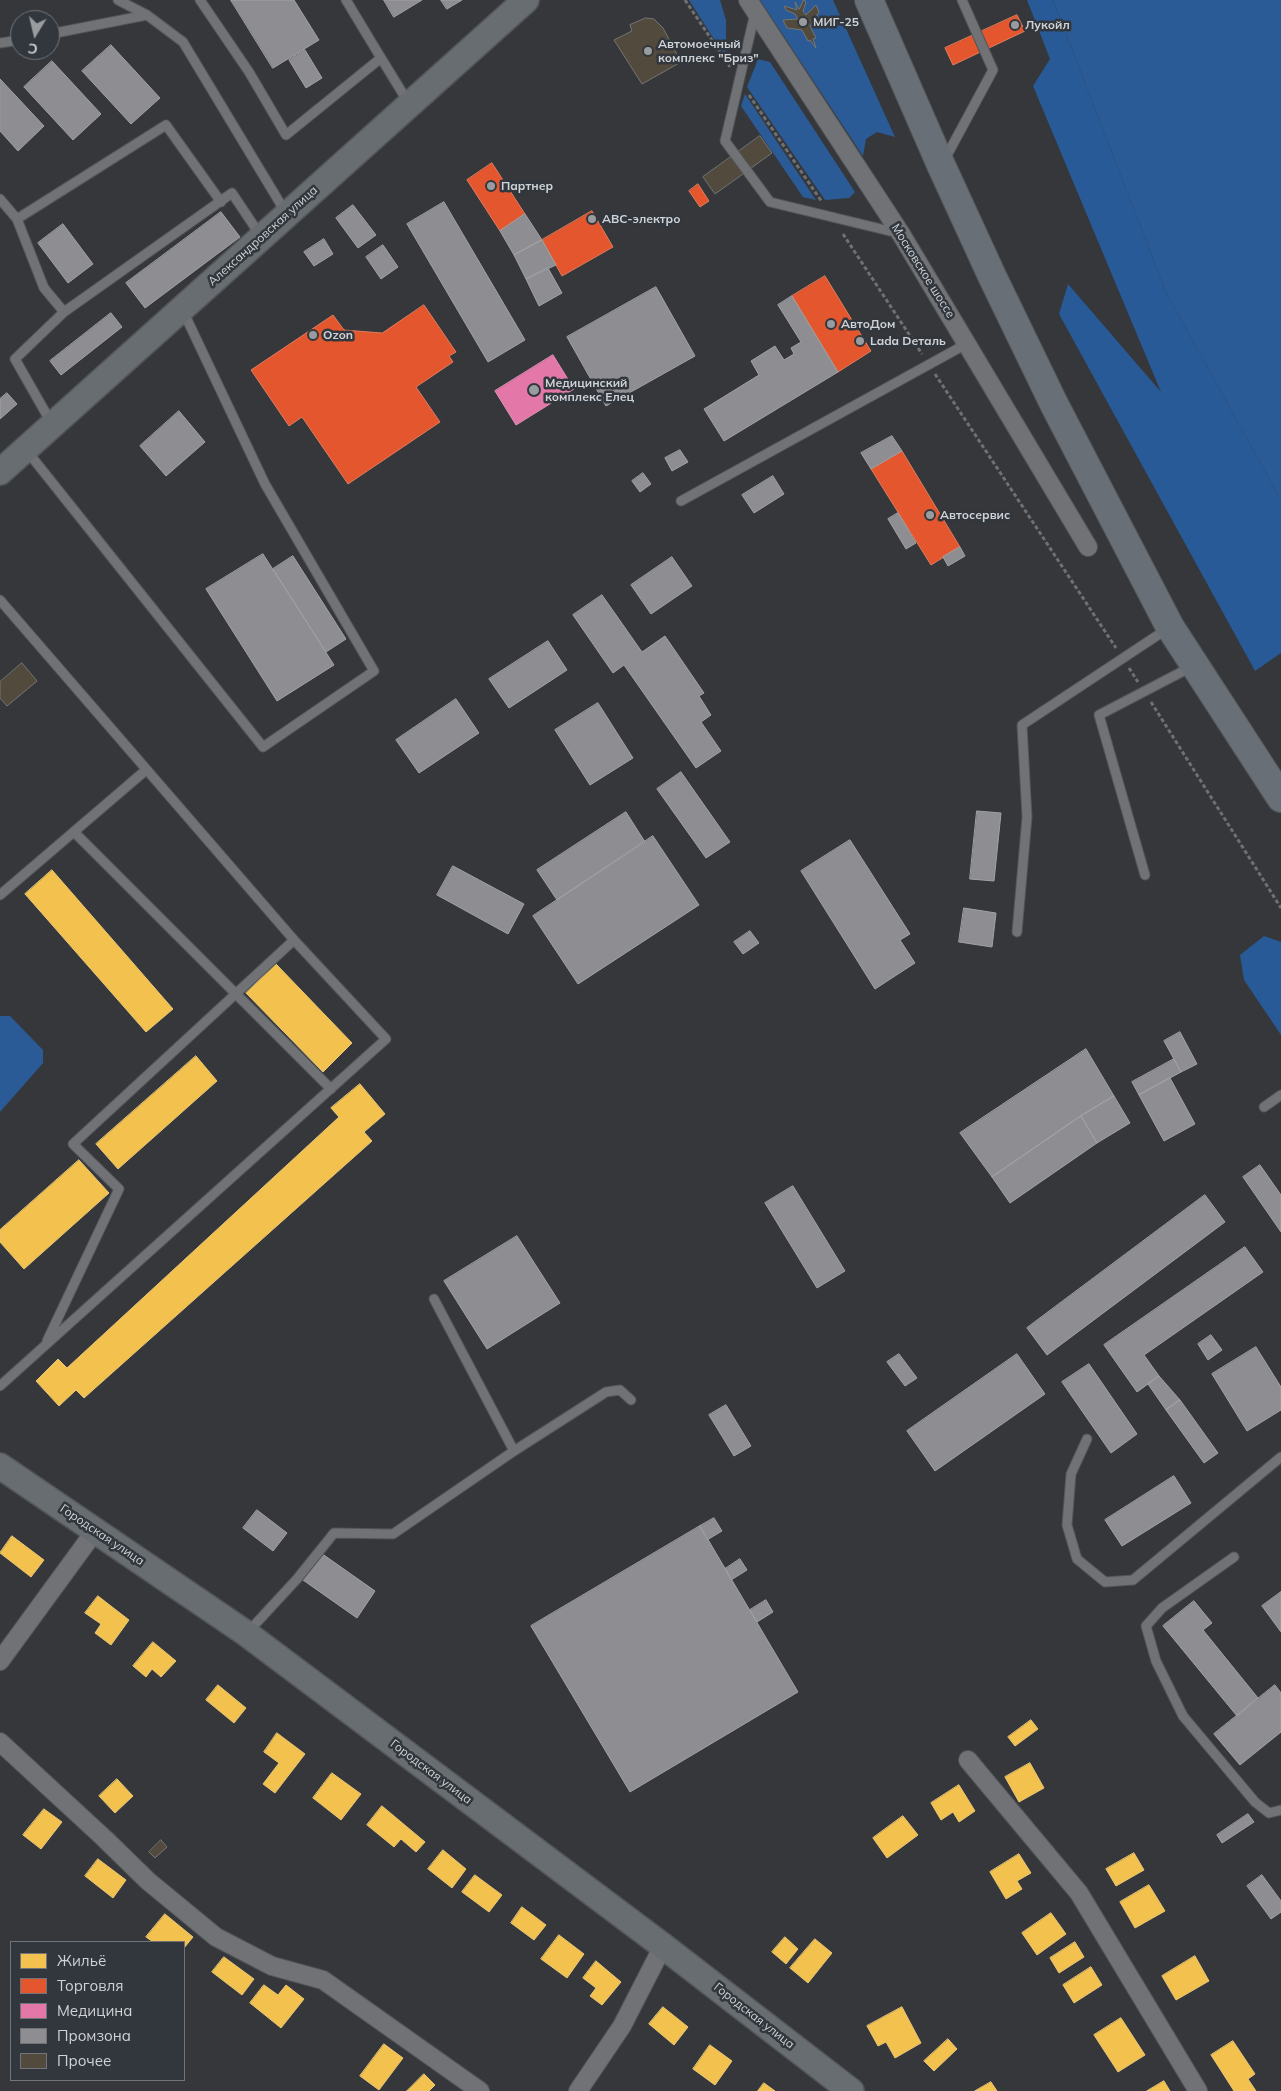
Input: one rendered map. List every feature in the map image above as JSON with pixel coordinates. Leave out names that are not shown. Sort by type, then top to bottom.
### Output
[{"type":"main road","points":[[869,0],[941,165],[1054,404],[1170,627],[1281,798]]},
{"type":"street","name":"Александровская улица","points":[[0,472],[526,0]]},
{"type":"street","name":"Московское шоссе","points":[[752,5],[901,234],[968,343],[1088,547]]},
{"type":"street","name":"Городская улица","points":[[0,1466],[247,1634],[663,1946],[851,2091]]},
{"type":"street","points":[[0,1661],[95,1530]]},
{"type":"street","points":[[0,1742],[148,1881],[216,1937],[272,1966],[323,1980],[480,2091]]},
{"type":"street","points":[[968,1760],[1079,1893],[1198,2091]]},
{"type":"street","points":[[578,2091],[622,2026],[663,1946]]},
{"type":"lane","points":[[118,0],[147,15],[183,42],[287,215]]},
{"type":"lane","points":[[200,0],[249,72],[286,135],[381,58]]},
{"type":"lane","points":[[346,0],[410,105]]},
{"type":"lane","points":[[941,165],[993,70],[962,0]]},
{"type":"lane","points":[[752,5],[739,81],[725,141],[770,202],[901,234]]},
{"type":"lane","points":[[60,32],[147,15]]},
{"type":"lane","points":[[17,220],[166,125],[221,202]]},
{"type":"lane","points":[[52,424],[15,359],[64,312],[232,193],[262,238]]},
{"type":"lane","points":[[0,199],[17,220],[44,288],[64,312]]},
{"type":"lane","points":[[26,449],[263,746],[374,671],[265,484],[182,309]]},
{"type":"lane","points":[[681,501],[968,343]]},
{"type":"lane","points":[[0,600],[294,940],[386,1039],[0,1386]]},
{"type":"lane","points":[[1017,932],[1026,817],[1022,724],[1170,627]]},
{"type":"lane","points":[[1145,875],[1099,715],[1195,665]]},
{"type":"lane","points":[[0,895],[146,770]]},
{"type":"lane","points":[[74,832],[330,1089]]},
{"type":"lane","points":[[45,1345],[119,1189],[73,1144],[294,940]]},
{"type":"lane","points":[[1264,1107],[1281,1096]]},
{"type":"lane","points":[[434,1298],[514,1451]]},
{"type":"lane","points":[[247,1634],[297,1579],[334,1533],[392,1534],[514,1451],[606,1392],[620,1390],[631,1400]]},
{"type":"lane","points":[[1087,1439],[1071,1474],[1067,1525],[1077,1559],[1105,1582],[1133,1580],[1281,1458]]},
{"type":"lane","points":[[1234,1557],[1162,1608],[1146,1626],[1156,1661],[1183,1716],[1255,1802],[1269,1813],[1281,1810]]},
{"type":"path","points":[[684,0],[832,217],[1123,658],[1281,908]]},
{"type":"shaded area","points":[[689,0],[720,0],[726,20],[726,58]]},
{"type":"shaded area","points":[[760,0],[833,0],[895,137],[877,132],[866,139],[863,156]]},
{"type":"shaded area","points":[[1027,0],[1053,0],[1166,292],[1281,500],[1281,653],[1255,671],[1059,314],[1068,284],[1161,392],[1033,86],[1050,59]]},
{"type":"shaded area","points":[[1053,0],[1281,0],[1281,500],[1166,292]]},
{"type":"shaded area","points":[[758,59],[770,62],[855,192],[849,198],[825,200],[747,87]]},
{"type":"shaded area","points":[[745,94],[816,200],[803,197],[741,106]]},
{"type":"shaded area","points":[[1264,936],[1281,942],[1281,1035],[1244,980],[1240,955]]},
{"type":"shaded area","points":[[0,1016],[10,1016],[43,1050],[43,1063],[0,1112]]},
{"type":"building: Жильё","points":[[52,870],[173,1009],[146,1032],[25,894]]},
{"type":"building: Жильё","points":[[276,964],[352,1043],[323,1072],[246,993]]},
{"type":"building: Жильё","points":[[196,1056],[217,1081],[118,1169],[96,1144]]},
{"type":"building: Жильё","points":[[360,1084],[385,1114],[364,1132],[372,1141],[84,1398],[76,1390],[59,1406],[36,1381],[58,1359],[67,1368],[339,1117],[331,1108]]},
{"type":"building: Жильё","points":[[79,1160],[109,1193],[24,1269],[0,1242],[0,1230]]},
{"type":"building: Жильё","points":[[12,1536],[44,1560],[31,1577],[0,1553]]},
{"type":"building: Жильё","points":[[98,1596],[129,1620],[111,1645],[95,1633],[101,1624],[85,1613]]},
{"type":"building: Жильё","points":[[153,1642],[176,1661],[161,1677],[152,1669],[146,1677],[133,1666]]},
{"type":"building: Жильё","points":[[218,1685],[246,1708],[234,1723],[206,1700]]},
{"type":"building: Жильё","points":[[1031,1720],[1038,1729],[1015,1746],[1008,1737]]},
{"type":"building: Жильё","points":[[277,1733],[305,1754],[275,1793],[263,1784],[279,1763],[264,1752]]},
{"type":"building: Жильё","points":[[1030,1763],[1044,1788],[1019,1802],[1005,1777]]},
{"type":"building: Жильё","points":[[332,1773],[361,1794],[341,1820],[313,1798]]},
{"type":"building: Жильё","points":[[117,1779],[133,1796],[115,1813],[99,1796]]},
{"type":"building: Жильё","points":[[959,1785],[975,1811],[959,1822],[953,1812],[941,1820],[931,1803]]},
{"type":"building: Жильё","points":[[382,1806],[425,1842],[416,1852],[401,1839],[394,1847],[367,1825]]},
{"type":"building: Жильё","points":[[44,1809],[62,1822],[41,1849],[23,1835]]},
{"type":"building: Жильё","points":[[903,1816],[918,1835],[887,1858],[873,1838]]},
{"type":"building: Жильё","points":[[443,1850],[466,1869],[452,1888],[428,1869]]},
{"type":"building: Жильё","points":[[1134,1853],[1144,1870],[1116,1886],[1106,1869]]},
{"type":"building: Жильё","points":[[1019,1854],[1031,1873],[1017,1881],[1022,1889],[1006,1899],[990,1872]]},
{"type":"building: Жильё","points":[[98,1859],[126,1880],[113,1898],[85,1876]]},
{"type":"building: Жильё","points":[[475,1875],[502,1895],[489,1912],[462,1892]]},
{"type":"building: Жильё","points":[[1149,1885],[1165,1911],[1135,1928],[1120,1902]]},
{"type":"building: Жильё","points":[[522,1907],[546,1925],[534,1940],[511,1923]]},
{"type":"building: Жильё","points":[[1051,1913],[1066,1934],[1037,1955],[1022,1933]]},
{"type":"building: Жильё","points":[[165,1914],[193,1937],[185,1947],[185,1941],[152,1941],[146,1937]]},
{"type":"building: Жильё","points":[[559,1935],[584,1954],[567,1978],[541,1959]]},
{"type":"building: Жильё","points":[[785,1937],[798,1949],[786,1964],[772,1952]]},
{"type":"building: Жильё","points":[[815,1939],[832,1953],[808,1983],[790,1968]]},
{"type":"building: Жильё","points":[[1075,1942],[1084,1957],[1059,1973],[1050,1958]]},
{"type":"building: Жильё","points":[[1195,1956],[1209,1981],[1176,2000],[1162,1976]]},
{"type":"building: Жильё","points":[[224,1957],[254,1979],[242,1995],[212,1972]]},
{"type":"building: Жильё","points":[[596,1961],[621,1982],[602,2005],[590,1996],[596,1988],[583,1978]]},
{"type":"building: Жильё","points":[[1091,1967],[1102,1985],[1074,2003],[1063,1985]]},
{"type":"building: Жильё","points":[[264,1985],[278,1995],[286,1985],[304,1999],[281,2028],[250,2003]]},
{"type":"building: Жильё","points":[[663,2007],[688,2027],[674,2045],[649,2024]]},
{"type":"building: Жильё","points":[[902,2007],[921,2043],[895,2058],[886,2042],[878,2046],[867,2026]]},
{"type":"building: Жильё","points":[[1121,2018],[1145,2055],[1118,2072],[1094,2035]]},
{"type":"building: Жильё","points":[[948,2039],[957,2049],[934,2071],[924,2061]]},
{"type":"building: Жильё","points":[[1233,2041],[1255,2074],[1248,2079],[1256,2091],[1234,2091],[1211,2055]]},
{"type":"building: Жильё","points":[[384,2044],[403,2058],[379,2090],[360,2076]]},
{"type":"building: Жильё","points":[[710,2045],[732,2061],[715,2085],[693,2069]]},
{"type":"building: Жильё","points":[[424,2074],[435,2085],[429,2091],[407,2091]]},
{"type":"building: Жильё","points":[[1164,2081],[1170,2091],[1147,2091]]},
{"type":"building: Жильё","points":[[991,2082],[997,2091],[975,2091]]},
{"type":"building: Жильё","points":[[764,2083],[775,2091],[758,2091]]},
{"type":"building: Торговля","points":[[1017,15],[1025,31],[953,65],[945,48]]},
{"type":"building: Торговля","points":[[492,163],[525,214],[500,231],[467,180]]},
{"type":"building: Торговля","points":[[698,184],[709,201],[700,207],[689,191]]},
{"type":"building: Торговля","points":[[592,211],[613,247],[562,276],[542,240]]},
{"type":"building: Торговля","name":"АвтоДом","points":[[825,276],[871,351],[838,372],[792,296]]},
{"type":"building: Торговля","points":[[424,305],[456,352],[449,356],[453,362],[416,387],[440,422],[348,484],[302,417],[289,426],[251,370],[333,315],[344,330],[382,333]]},
{"type":"building: Торговля","points":[[902,451],[960,547],[931,565],[871,469]]},
{"type":"building: Медицина","points":[[553,355],[574,389],[516,425],[495,391]]},
{"type":"building: Промзона","points":[[231,0],[294,0],[319,40],[273,68]]},
{"type":"building: Промзона","points":[[384,0],[422,0],[394,17]]},
{"type":"building: Промзона","points":[[441,0],[462,0],[447,9]]},
{"type":"building: Промзона","points":[[111,45],[160,98],[131,124],[82,71]]},
{"type":"building: Промзона","points":[[305,50],[322,78],[306,88],[289,60]]},
{"type":"building: Промзона","points":[[52,61],[101,114],[73,140],[24,87]]},
{"type":"building: Промзона","points":[[0,79],[44,126],[18,151],[0,131]]},
{"type":"building: Промзона","points":[[444,202],[525,340],[488,362],[407,224]]},
{"type":"building: Промзона","points":[[353,205],[376,235],[358,248],[336,218]]},
{"type":"building: Промзона","points":[[221,212],[240,237],[145,308],[126,283]]},
{"type":"building: Промзона","points":[[525,214],[542,240],[514,255],[500,231]]},
{"type":"building: Промзона","points":[[63,224],[93,264],[68,283],[38,243]]},
{"type":"building: Промзона","points":[[324,239],[333,254],[314,266],[304,252]]},
{"type":"building: Промзона","points":[[542,240],[556,265],[526,279],[514,255]]},
{"type":"building: Промзона","points":[[383,245],[398,267],[381,279],[366,257]]},
{"type":"building: Промзона","points":[[548,268],[562,293],[539,306],[526,279]]},
{"type":"building: Промзона","points":[[656,287],[695,356],[606,406],[567,337]]},
{"type":"building: Промзона","points":[[792,296],[838,372],[724,441],[704,409],[759,375],[751,361],[775,346],[784,360],[794,354],[791,348],[801,342],[778,305]]},
{"type":"building: Промзона","points":[[111,313],[122,327],[61,375],[50,361]]},
{"type":"building: Промзона","points":[[7,393],[17,404],[0,419],[0,399]]},
{"type":"building: Промзона","points":[[179,411],[205,442],[166,476],[140,446]]},
{"type":"building: Промзона","points":[[892,436],[902,451],[871,469],[861,453]]},
{"type":"building: Промзона","points":[[680,450],[688,462],[672,471],[665,458]]},
{"type":"building: Промзона","points":[[643,473],[651,484],[640,492],[632,481]]},
{"type":"building: Промзона","points":[[773,476],[784,494],[754,513],[742,495]]},
{"type":"building: Промзона","points":[[898,513],[916,543],[906,549],[888,519]]},
{"type":"building: Промзона","points":[[960,547],[965,556],[948,566],[943,557]]},
{"type":"building: Промзона","points":[[263,554],[334,665],[277,701],[206,589]]},
{"type":"building: Промзона","points":[[293,556],[346,639],[326,652],[273,569]]},
{"type":"building: Промзона","points":[[672,557],[692,586],[651,614],[631,585]]},
{"type":"building: Промзона","points":[[602,595],[642,652],[665,636],[704,693],[699,696],[711,715],[701,722],[721,751],[696,768],[624,665],[613,673],[573,615]]},
{"type":"building: Промзона","points":[[548,641],[567,670],[509,708],[489,679]]},
{"type":"building: Промзона","points":[[456,699],[479,733],[419,773],[396,740]]},
{"type":"building: Промзона","points":[[598,703],[633,758],[590,785],[555,730]]},
{"type":"building: Промзона","points":[[681,772],[730,842],[706,858],[657,789]]},
{"type":"building: Промзона","points":[[977,811],[1001,813],[994,881],[970,879]]},
{"type":"building: Промзона","points":[[626,812],[645,842],[557,900],[537,870]]},
{"type":"building: Промзона","points":[[653,836],[699,905],[578,984],[533,916]]},
{"type":"building: Промзона","points":[[850,840],[910,934],[900,940],[915,963],[875,989],[801,871]]},
{"type":"building: Промзона","points":[[453,866],[524,904],[508,934],[437,895]]},
{"type":"building: Промзона","points":[[964,908],[996,913],[992,947],[959,942]]},
{"type":"building: Промзона","points":[[750,931],[759,943],[743,954],[734,942]]},
{"type":"building: Промзона","points":[[1180,1032],[1197,1064],[1181,1072],[1164,1041]]},
{"type":"building: Промзона","points":[[1086,1049],[1114,1096],[1081,1116],[992,1177],[960,1133]]},
{"type":"building: Промзона","points":[[1174,1059],[1181,1072],[1139,1095],[1132,1082]]},
{"type":"building: Промзона","points":[[1170,1078],[1195,1124],[1164,1141],[1139,1095]]},
{"type":"building: Промзона","points":[[1114,1096],[1130,1123],[1097,1143],[1081,1116]]},
{"type":"building: Промзона","points":[[1081,1116],[1097,1143],[1010,1203],[992,1177]]},
{"type":"building: Промзона","points":[[1260,1165],[1281,1195],[1281,1232],[1243,1177]]},
{"type":"building: Промзона","points":[[793,1186],[845,1271],[817,1288],[765,1203]]},
{"type":"building: Промзона","points":[[1205,1195],[1225,1222],[1047,1355],[1027,1328]]},
{"type":"building: Промзона","points":[[517,1236],[560,1303],[487,1349],[444,1281]]},
{"type":"building: Промзона","points":[[1245,1247],[1263,1272],[1144,1355],[1159,1376],[1137,1392],[1104,1345]]},
{"type":"building: Промзона","points":[[1211,1335],[1222,1350],[1208,1360],[1198,1344]]},
{"type":"building: Промзона","points":[[1256,1347],[1281,1387],[1281,1410],[1247,1431],[1212,1374]]},
{"type":"building: Промзона","points":[[899,1354],[917,1378],[905,1386],[887,1362]]},
{"type":"building: Промзона","points":[[1017,1354],[1045,1394],[935,1471],[907,1431]]},
{"type":"building: Промзона","points":[[1089,1364],[1137,1434],[1111,1453],[1062,1382]]},
{"type":"building: Промзона","points":[[1159,1376],[1180,1400],[1166,1410],[1148,1384]]},
{"type":"building: Промзона","points":[[1180,1400],[1218,1453],[1204,1463],[1166,1410]]},
{"type":"building: Промзона","points":[[726,1405],[751,1446],[734,1456],[709,1415]]},
{"type":"building: Промзона","points":[[1174,1476],[1191,1503],[1122,1546],[1105,1520]]},
{"type":"building: Промзона","points":[[257,1510],[287,1533],[273,1551],[243,1528]]},
{"type":"building: Промзона","points":[[714,1518],[722,1531],[707,1540],[700,1526]]},
{"type":"building: Промзона","points":[[700,1526],[798,1692],[630,1792],[531,1626]]},
{"type":"building: Промзона","points":[[321,1553],[375,1591],[357,1618],[303,1580]]},
{"type":"building: Промзона","points":[[740,1559],[747,1570],[731,1580],[725,1569]]},
{"type":"building: Промзона","points":[[1281,1592],[1281,1632],[1262,1606]]},
{"type":"building: Промзона","points":[[766,1600],[773,1612],[757,1622],[750,1610]]},
{"type":"building: Промзона","points":[[1194,1601],[1212,1623],[1203,1630],[1258,1698],[1237,1716],[1163,1626]]},
{"type":"building: Промзона","points":[[1275,1685],[1281,1693],[1281,1732],[1240,1765],[1214,1734]]},
{"type":"building: Промзона","points":[[1248,1814],[1254,1822],[1222,1843],[1217,1835]]},
{"type":"building: Промзона","points":[[1262,1875],[1281,1901],[1281,1912],[1271,1919],[1247,1886]]},
{"type":"building: Прочее","points":[[804,0],[806,2],[803,11],[806,15],[816,5],[819,12],[810,26],[816,38],[813,39],[816,48],[810,40],[808,41],[802,30],[787,28],[783,20],[798,19],[795,14],[786,10],[784,6],[797,10],[795,2],[799,9]]},
{"type":"building: Прочее","name":"Автомоечный комплекс \"Бриз\"","points":[[646,18],[654,19],[663,28],[681,62],[642,84],[614,40],[632,31],[630,25]]},
{"type":"building: Прочее","points":[[760,136],[772,153],[715,194],[703,177]]},
{"type":"building: Прочее","points":[[22,663],[37,681],[7,706],[0,698],[0,682]]},
{"type":"building: Прочее","points":[[161,1840],[167,1847],[155,1858],[149,1852]]},
{"type":"place","name":"МИГ-25","points":[[803,22]]},
{"type":"place","name":"Лукойл","points":[[1015,25]]},
{"type":"place","name":"Автомоечный комплекс \"Бриз\"","points":[[648,51]]},
{"type":"place","name":"Партнер","points":[[491,186]]},
{"type":"place","name":"АВС-электро","points":[[592,219]]},
{"type":"place","name":"АвтоДом","points":[[831,324]]},
{"type":"place","name":"Ozon","points":[[313,335]]},
{"type":"place","name":"Lada Dеталь","points":[[860,341]]},
{"type":"place","name":"Медицинский комплекс Елец","points":[[534,390]]},
{"type":"place","name":"Автосервис","points":[[930,515]]}]
